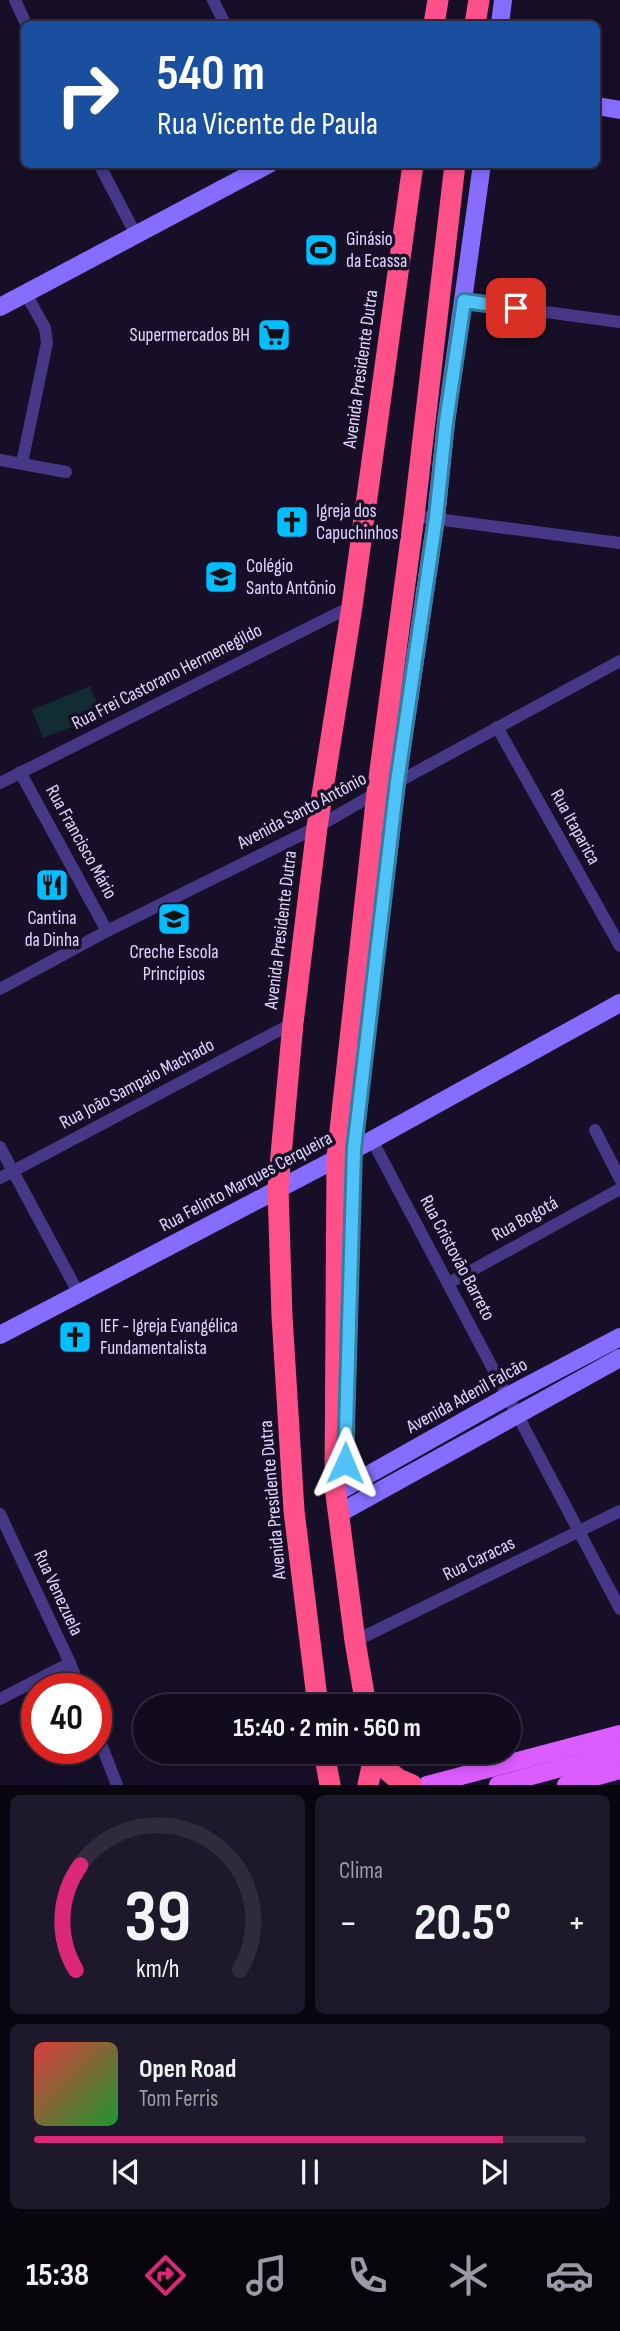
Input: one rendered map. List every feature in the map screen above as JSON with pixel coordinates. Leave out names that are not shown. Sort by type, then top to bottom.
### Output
[{"type":"highway","points":[[434,21],[438,0]]},
{"type":"highway","points":[[476,21],[479,0]]},
{"type":"highway","name":"Avenida Presidente Dutra","points":[[317,1694],[295,1511],[282,1316],[278,1188],[293,1023],[317,827],[352,606],[412,168]]},
{"type":"highway","points":[[364,1694],[336,1498],[345,1154],[377,793],[414,516],[435,421],[455,168]]},
{"type":"highway","points":[[321,1785],[323,1764]]},
{"type":"highway","points":[[326,1764],[330,1785]]},
{"type":"highway","points":[[368,1785],[373,1764]]},
{"type":"highway","points":[[377,1764],[381,1785]]},
{"type":"highway","points":[[384,1764],[398,1779],[412,1785]]},
{"type":"main road","points":[[427,1785],[620,1734]]},
{"type":"main road","points":[[498,1785],[620,1752]]},
{"type":"main road","points":[[566,1785],[620,1770]]},
{"type":"street","points":[[15,0],[25,21]]},
{"type":"street","points":[[213,0],[224,21]]},
{"type":"street","points":[[500,21],[503,0]]},
{"type":"street","points":[[600,107],[620,110]]},
{"type":"street","points":[[101,168],[136,235]]},
{"type":"street","points":[[0,307],[262,168]]},
{"type":"street","points":[[345,1154],[436,518],[435,421],[464,301],[481,168]]},
{"type":"street","points":[[451,203],[476,208]]},
{"type":"street","points":[[22,463],[47,343],[45,328],[26,294]]},
{"type":"street","points":[[464,301],[620,322]]},
{"type":"street","points":[[0,460],[66,472]]},
{"type":"street","points":[[414,516],[620,543]]},
{"type":"street","name":"Rua Frei Castorano Hermenegildo","points":[[0,783],[352,606]]},
{"type":"street","name":"Avenida Santo Antônio","points":[[0,989],[107,931],[317,827],[620,661]]},
{"type":"street","name":"Rua Itaparica","points":[[497,727],[620,946]]},
{"type":"street","name":"Rua Francisco Mário","points":[[20,772],[107,931]]},
{"type":"street","name":"Rua Felinto Marques Cerqueira","points":[[0,1335],[372,1140],[620,1003]]},
{"type":"street","name":"Rua João Sampaio Machado","points":[[0,1178],[293,1023]]},
{"type":"street","points":[[595,1130],[620,1179]]},
{"type":"street","name":"Rua Cristovão Barreto","points":[[372,1140],[620,1609]]},
{"type":"street","points":[[0,1147],[79,1294]]},
{"type":"street","name":"Rua Bogotá","points":[[449,1283],[620,1189]]},
{"type":"street","name":"Avenida Adenil Falcão","points":[[336,1498],[518,1413],[620,1337]]},
{"type":"street","name":"Avenida Adenil Falcão","points":[[336,1498],[508,1396],[578,1370],[620,1358]]},
{"type":"street","name":"Rua Caracas","points":[[355,1641],[620,1511]]},
{"type":"street","name":"Rua Venezuela","points":[[0,1514],[74,1673]]},
{"type":"street","points":[[0,1699],[70,1663]]},
{"type":"street","points":[[109,1764],[117,1785]]},
{"type":"green space","points":[[90,686],[102,715],[43,738],[32,710]]},
{"type":"place","name":"Ginásio da Ecassa","points":[[321,250]]},
{"type":"place","name":"Supermercados BH","points":[[274,335]]},
{"type":"place","name":"Igreja dos Capuchinhos","points":[[292,522]]},
{"type":"place","name":"Colégio Santo Antônio","points":[[221,577]]},
{"type":"place","name":"Cantina da Dinha","points":[[52,885]]},
{"type":"place","name":"Creche Escola Princípios","points":[[174,919]]},
{"type":"place","name":"IEF - Igreja Evangélica Fundamentalista","points":[[75,1337]]},
{"type":"route","points":[[345,1463],[354,1149],[397,782],[436,518],[446,422],[464,301],[516,308]]}]
